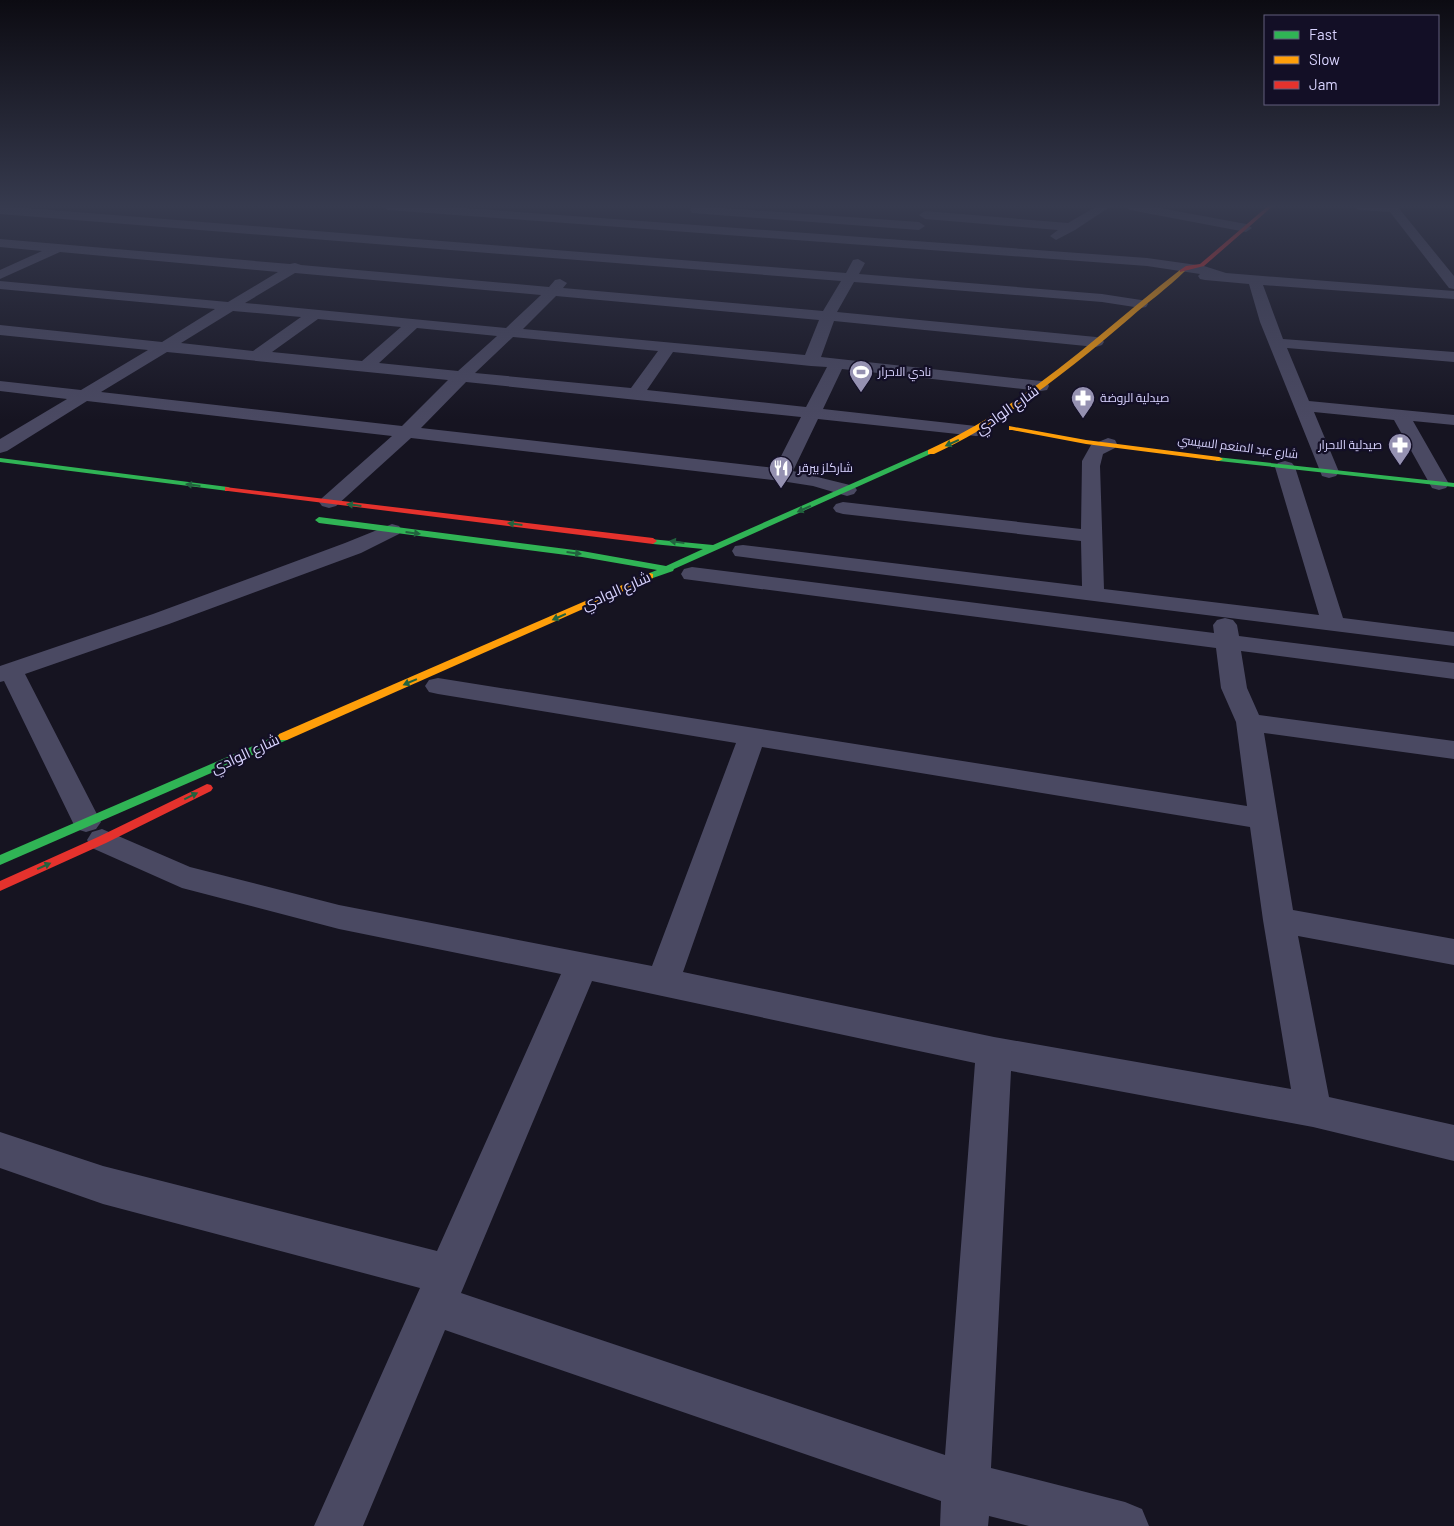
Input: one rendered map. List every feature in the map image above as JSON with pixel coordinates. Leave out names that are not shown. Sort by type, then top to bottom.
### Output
[{"type":"main road","name":"شارع الوادي","points":[[0,886],[94,831],[668,569],[716,548],[846,503],[1002,415],[1041,386],[1141,304],[1185,277]]},
{"type":"main road","name":"شارع عبد المنعم السيسي","points":[[1013,427],[1064,432],[1091,437],[1108,444],[1285,467],[1447,484]]},
{"type":"main road","points":[[0,460],[329,502],[716,548],[737,554],[767,540]]},
{"type":"main road","points":[[311,519],[582,554],[668,569],[688,576],[716,564]]},
{"type":"main road","name":"شارع الوادي","points":[[0,860],[94,831],[218,783]]},
{"type":"street","points":[[0,447],[82,395],[277,277]]},
{"type":"street","points":[[383,277],[828,316],[1096,342]]},
{"type":"street","points":[[329,502],[406,433],[461,377],[540,305],[565,277]]},
{"type":"street","points":[[842,277],[1077,296],[1141,304]]},
{"type":"street","points":[[1225,277],[1454,295]]},
{"type":"street","points":[[811,361],[828,316],[851,278]]},
{"type":"street","points":[[1255,281],[1268,322],[1304,406],[1329,472]]},
{"type":"street","points":[[0,285],[811,361],[1041,386]]},
{"type":"street","points":[[8,299],[30,288]]},
{"type":"street","points":[[255,357],[314,315]]},
{"type":"street","points":[[364,368],[412,324]]},
{"type":"street","points":[[0,330],[162,348],[636,394],[976,431]]},
{"type":"street","points":[[1278,343],[1454,357]]},
{"type":"street","points":[[636,394],[668,348]]},
{"type":"street","points":[[780,475],[837,364]]},
{"type":"street","points":[[0,386],[780,475],[815,481],[846,503],[1091,536]]},
{"type":"street","points":[[1304,406],[1454,420]]},
{"type":"street","points":[[1400,415],[1447,484]]},
{"type":"street","points":[[1092,595],[1090,466],[1092,453],[1096,448],[1108,444]]},
{"type":"street","points":[[1285,467],[1333,624]]},
{"type":"street","points":[[392,530],[354,548],[161,620],[5,672],[57,760],[94,831],[182,877],[284,904],[994,1052],[1312,1110],[1454,1143]]},
{"type":"street","points":[[737,554],[1454,639]]},
{"type":"street","points":[[688,576],[1454,671]]},
{"type":"street","points":[[1223,611],[1234,688],[1249,722],[1279,920],[1312,1110]]},
{"type":"street","points":[[442,684],[1263,819]]},
{"type":"street","points":[[1249,722],[1454,750]]},
{"type":"street","points":[[663,982],[752,736]]},
{"type":"street","points":[[1279,920],[1454,952]]},
{"type":"street","points":[[338,1526],[582,965]]},
{"type":"street","points":[[965,1506],[994,1052]]},
{"type":"street","points":[[0,1150],[103,1185],[440,1289],[965,1506],[1125,1526]]},
{"type":"traffic: fast","points":[[650,576],[931,452]]},
{"type":"traffic: fast","points":[[1219,459],[1454,485]]},
{"type":"traffic: fast","points":[[0,460],[228,489]]},
{"type":"traffic: fast","points":[[319,520],[582,554],[670,569]]},
{"type":"traffic: fast","points":[[653,541],[716,548]]},
{"type":"traffic: fast","points":[[0,860],[283,737]]},
{"type":"traffic: slow","points":[[931,452],[967,435],[1034,393],[1174,277]]},
{"type":"traffic: slow","points":[[1012,428],[1086,442],[1219,459]]},
{"type":"traffic: slow","points":[[283,737],[650,576]]},
{"type":"traffic: jam","points":[[228,489],[653,541]]},
{"type":"traffic: jam","points":[[0,886],[102,840],[207,788]]},
{"type":"place","name":"نادي الاحرار","points":[[861,393]]},
{"type":"place","name":"صيدلية الروضة","points":[[1083,419]]},
{"type":"place","name":"صيدلية الاحرار","points":[[1400,466]]},
{"type":"place","name":"شاركلز بيرقر","points":[[781,489]]}]
